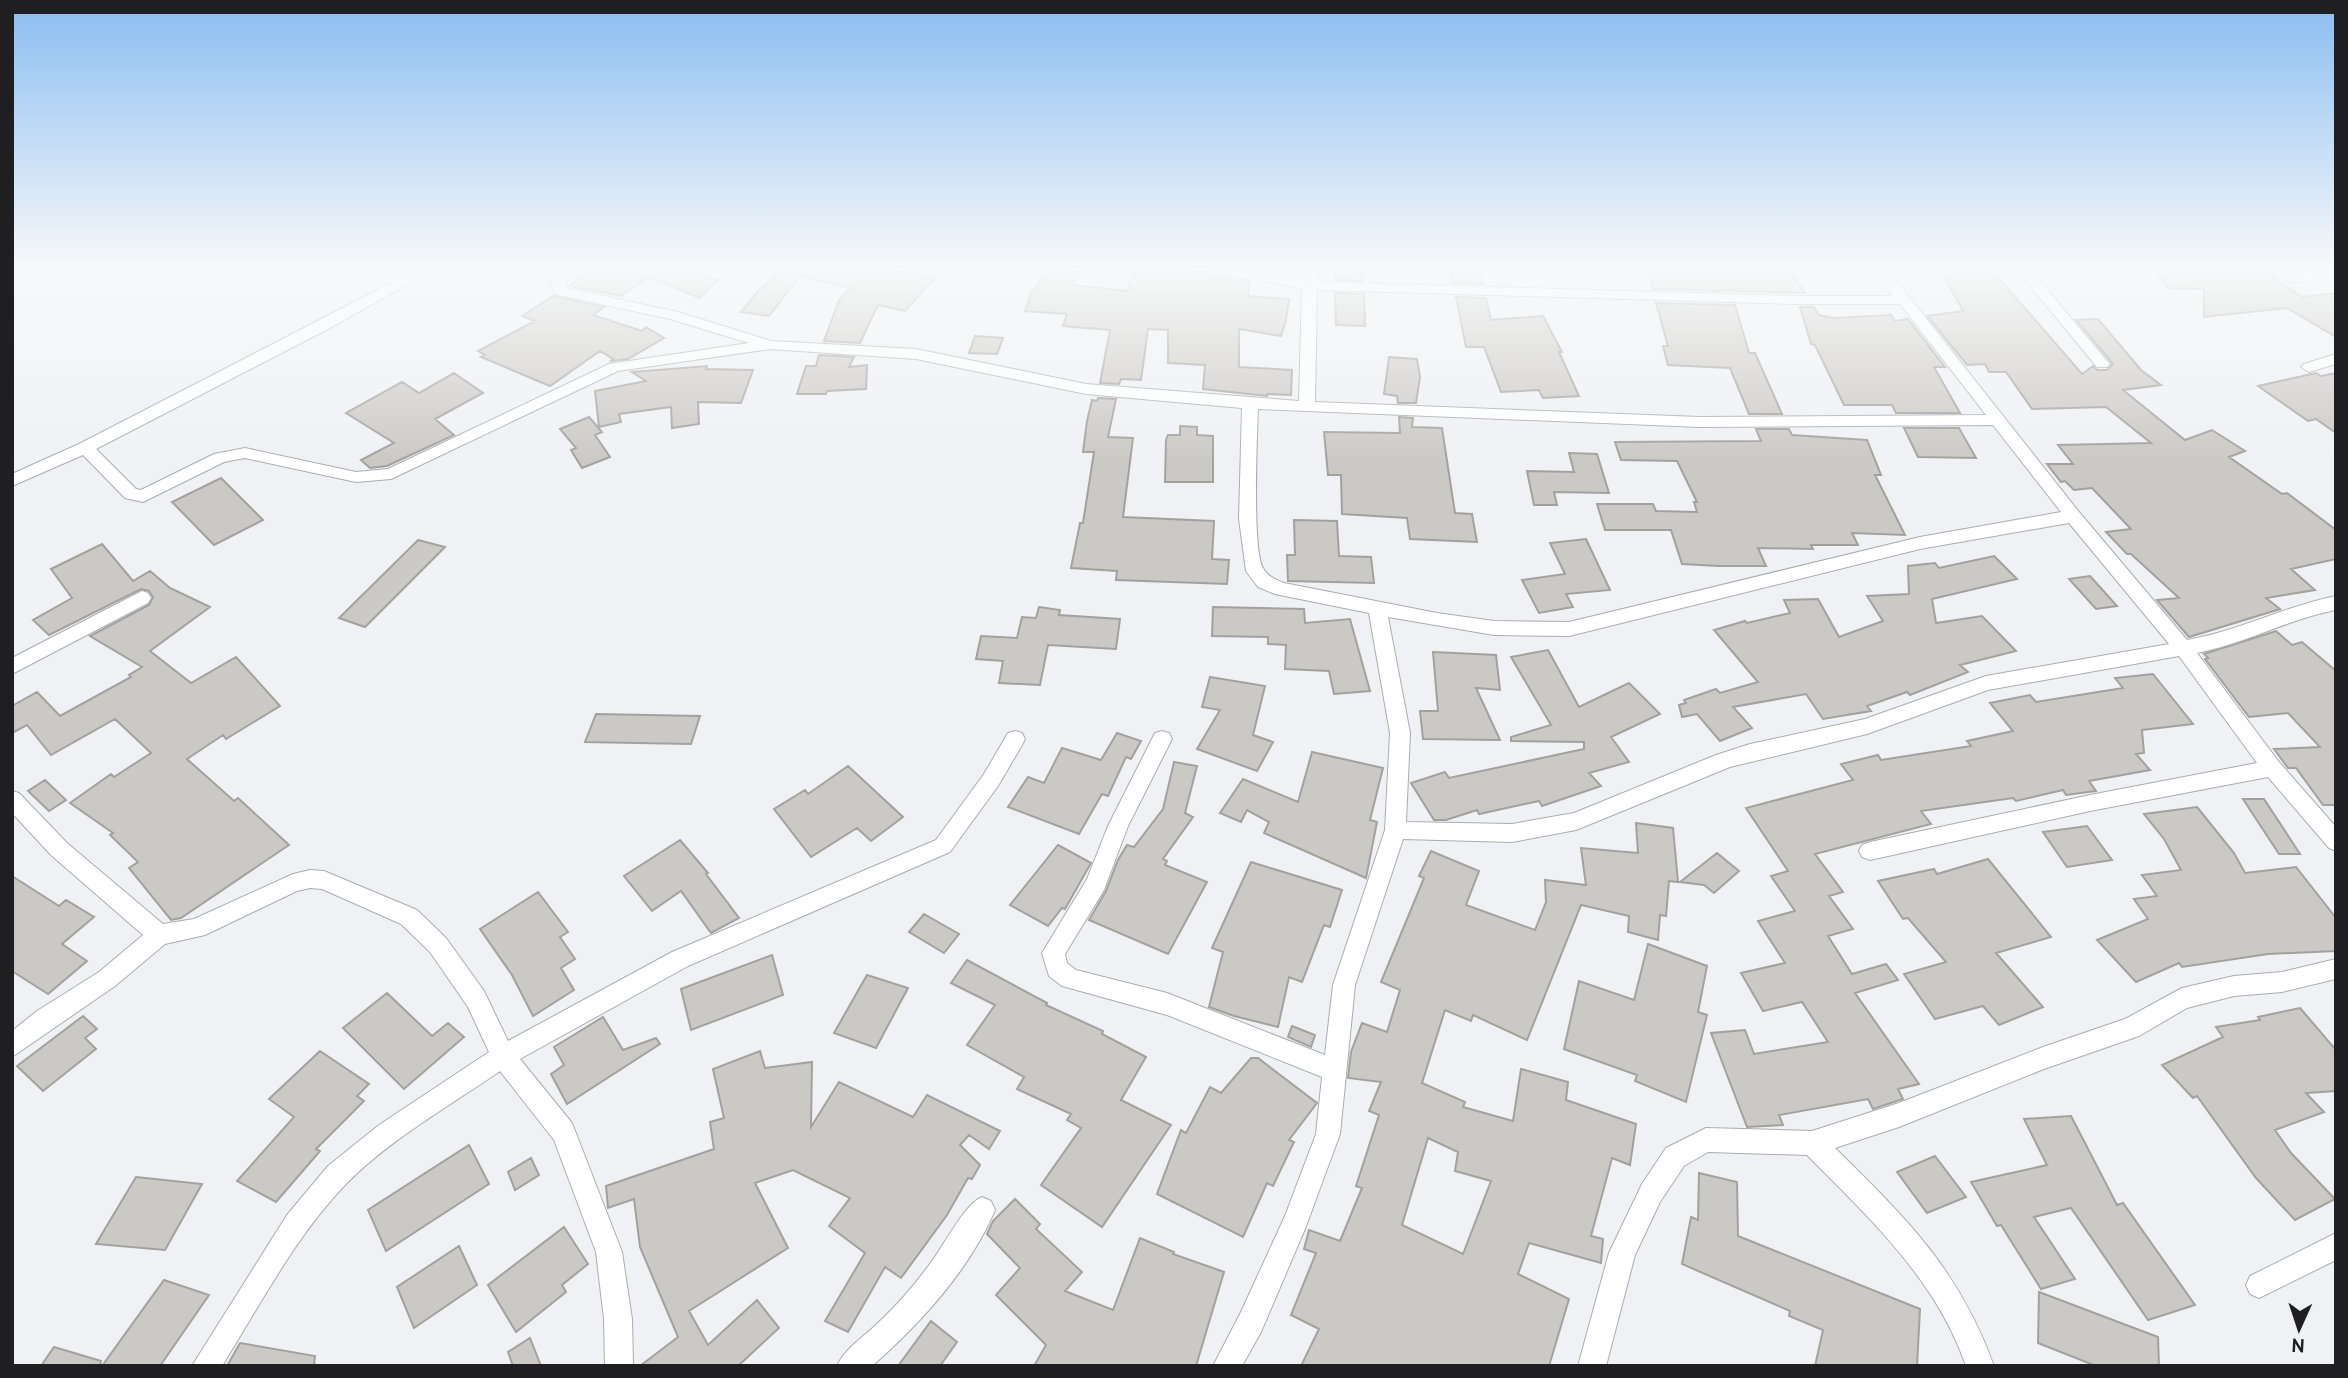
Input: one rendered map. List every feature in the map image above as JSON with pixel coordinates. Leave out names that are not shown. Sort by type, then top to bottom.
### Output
[{"type":"street","points":[[12,481],[85,448],[309,333]]},
{"type":"street","points":[[732,333],[770,345]]},
{"type":"street","points":[[1307,405],[1310,333]]},
{"type":"street","points":[[1931,333],[2073,516],[2183,648],[2272,768],[2328,821],[2336,842]]},
{"type":"street","points":[[2076,333],[2102,364]]},
{"type":"street","points":[[85,448],[131,494],[143,496],[220,458],[245,453],[320,471],[376,478],[391,474],[614,367],[770,345],[916,354],[1086,389],[1250,404],[1700,422],[1998,420]]},
{"type":"street","points":[[2309,367],[2336,359]]},
{"type":"street","points":[[1250,404],[1248,519],[1252,567],[1264,582],[1281,589],[1378,610],[1494,628],[1569,629],[1920,543],[2073,516]]},
{"type":"street","points":[[12,667],[142,598]]},
{"type":"street","points":[[1395,830],[1512,833],[1576,821],[1723,761],[1750,752],[1867,726],[1986,683],[2218,642],[2310,608],[2336,603]]},
{"type":"street","points":[[1227,1366],[1251,1322],[1301,1208],[1328,1134],[1344,985],[1395,830],[1401,733],[1378,610]]},
{"type":"street","points":[[206,1366],[296,1224],[337,1175],[387,1134],[503,1056],[680,959],[943,846],[991,780],[1015,739]]},
{"type":"street","points":[[1162,739],[1118,826],[1097,883],[1053,953],[1057,970],[1070,979],[1167,1004],[1218,1022],[1336,1071]]},
{"type":"street","points":[[1870,851],[2090,803],[2272,768]]},
{"type":"street","points":[[12,799],[59,849],[159,935]]},
{"type":"street","points":[[12,1046],[45,1019],[107,979],[159,935],[197,928],[293,883],[310,878],[324,880],[409,917],[438,945],[476,999],[503,1056],[563,1132],[609,1252],[618,1319],[619,1366]]},
{"type":"street","points":[[1592,1366],[1622,1253],[1651,1193],[1675,1157],[1706,1140],[1812,1143],[1899,1115],[2043,1058],[2131,1028],[2182,999],[2234,986],[2282,982],[2336,969]]},
{"type":"street","points":[[1812,1143],[1903,1236],[1961,1318],[1980,1366]]},
{"type":"street","points":[[851,1366],[888,1334],[961,1247],[982,1210]]},
{"type":"street","points":[[2259,1284],[2336,1246]]},
{"type":"building","points":[[512,333],[656,333],[664,338],[628,359],[611,361],[613,359],[600,351],[550,386],[481,357],[485,355],[478,351]]},
{"type":"building","points":[[827,333],[865,333],[860,343],[824,341]]},
{"type":"building","points":[[1109,333],[1147,333],[1141,380],[1121,379],[1119,384],[1100,383]]},
{"type":"building","points":[[1168,333],[1239,333],[1239,367],[1292,370],[1291,395],[1267,396],[1203,389],[1205,365],[1168,363]]},
{"type":"building","points":[[1463,333],[1552,333],[1579,396],[1543,398],[1539,390],[1501,392],[1484,347],[1466,347]]},
{"type":"building","points":[[1664,333],[1743,333],[1749,353],[1755,353],[1782,414],[1749,414],[1730,368],[1668,365],[1663,346],[1668,346]]},
{"type":"building","points":[[1808,333],[1919,333],[1945,367],[1934,367],[1960,413],[1896,413],[1892,405],[1844,405],[1815,345],[1811,344]]},
{"type":"building","points":[[1941,333],[2047,333],[2082,374],[2093,366],[2097,370],[2107,370],[2113,364],[2087,333],[2110,333],[2141,370],[2161,385],[2123,390],[2185,440],[2212,430],[2245,451],[2229,457],[2282,494],[2287,493],[2336,530],[2336,559],[2291,569],[2315,590],[2266,598],[2280,609],[2189,637],[2157,600],[2179,598],[2131,554],[2127,554],[2106,532],[2131,529],[2092,488],[2074,490],[2065,481],[2061,482],[2047,464],[2073,464],[2058,445],[2151,443],[2106,407],[2032,409],[2006,372],[1989,372],[1985,364],[1967,365]]},
{"type":"building","points":[[975,336],[1003,338],[997,354],[969,353]]},
{"type":"building","points":[[819,355],[854,357],[849,367],[867,365],[866,389],[797,394],[806,366],[816,366]]},
{"type":"building","points":[[1389,357],[1417,359],[1420,377],[1416,403],[1398,403],[1397,396],[1384,394]]},
{"type":"building","points":[[707,366],[706,369],[753,370],[741,403],[698,402],[699,424],[672,428],[671,407],[619,414],[621,422],[599,427],[595,391],[646,381],[632,372]]},
{"type":"building","points":[[454,373],[483,393],[435,419],[454,435],[387,466],[370,468],[361,460],[394,443],[346,413],[402,382],[419,393]]},
{"type":"building","points":[[2316,373],[2321,376],[2336,373],[2336,433],[2316,419],[2308,421],[2258,386]]},
{"type":"building","points":[[1098,398],[1116,399],[1108,437],[1133,438],[1123,517],[1214,521],[1212,559],[1229,560],[1227,584],[1116,580],[1117,571],[1071,568],[1080,523],[1083,523],[1094,452],[1083,452],[1087,421],[1092,400],[1097,401]]},
{"type":"building","points":[[589,417],[602,432],[595,435],[610,457],[582,468],[571,450],[576,448],[560,429]]},
{"type":"building","points":[[1399,417],[1413,418],[1412,427],[1442,428],[1455,513],[1472,514],[1477,542],[1410,539],[1407,518],[1342,514],[1341,475],[1328,475],[1324,432],[1400,433]]},
{"type":"building","points":[[1180,426],[1197,427],[1197,435],[1213,436],[1213,482],[1165,482],[1166,440],[1168,435],[1180,435]]},
{"type":"building","points":[[1904,428],[1959,428],[1976,458],[1918,457]]},
{"type":"building","points":[[1756,429],[1789,429],[1792,435],[1867,440],[1881,475],[1875,475],[1905,535],[1852,533],[1858,545],[1811,545],[1813,549],[1758,548],[1766,566],[1719,566],[1682,564],[1671,530],[1605,530],[1597,504],[1653,504],[1656,511],[1697,512],[1694,502],[1697,502],[1677,461],[1621,460],[1615,442],[1761,441]]},
{"type":"building","points":[[1569,453],[1597,454],[1609,493],[1554,492],[1557,505],[1534,505],[1527,471],[1574,472]]},
{"type":"building","points":[[221,478],[263,520],[214,545],[172,502]]},
{"type":"building","points":[[1294,520],[1337,521],[1339,556],[1371,557],[1374,583],[1288,581],[1287,555],[1295,555]]},
{"type":"building","points":[[1586,539],[1610,590],[1566,594],[1573,607],[1539,613],[1522,580],[1565,574],[1550,543]]},
{"type":"building","points":[[418,540],[445,547],[365,627],[339,618]]},
{"type":"building","points":[[102,544],[133,581],[150,571],[170,588],[210,607],[150,651],[191,683],[236,657],[280,706],[226,739],[223,735],[187,759],[234,801],[238,798],[289,845],[181,918],[171,920],[129,868],[138,862],[110,835],[113,833],[70,803],[111,774],[114,777],[151,753],[115,719],[51,755],[27,725],[12,733],[12,706],[37,692],[60,716],[131,677],[129,675],[142,667],[90,636],[149,605],[153,597],[149,591],[141,589],[49,635],[33,620],[72,598],[51,569]]},
{"type":"building","points":[[1994,556],[2017,579],[1932,599],[1936,623],[1982,616],[2016,651],[1960,665],[1968,672],[1910,695],[1907,692],[1867,706],[1871,711],[1823,719],[1806,694],[1733,707],[1752,728],[1720,741],[1697,714],[1682,717],[1679,705],[1686,703],[1684,700],[1716,689],[1720,693],[1758,682],[1714,630],[1790,613],[1784,600],[1818,599],[1839,637],[1883,621],[1867,596],[1909,594],[1908,566],[1935,563],[1939,568]]},
{"type":"building","points":[[2090,576],[2117,606],[2096,609],[2069,579]]},
{"type":"building","points":[[1039,607],[1060,610],[1059,615],[1120,619],[1116,649],[1048,645],[1040,685],[999,683],[1003,661],[976,659],[981,636],[1017,638],[1022,617],[1036,618]]},
{"type":"building","points":[[1213,607],[1304,609],[1305,623],[1350,619],[1370,691],[1334,694],[1329,671],[1285,669],[1286,645],[1268,644],[1268,637],[1212,636]]},
{"type":"building","points":[[2276,631],[2292,645],[2302,642],[2336,671],[2336,805],[2323,805],[2296,768],[2288,768],[2274,749],[2320,747],[2288,713],[2249,717],[2205,659],[2208,658],[2204,654]]},
{"type":"building","points":[[1548,650],[1579,707],[1629,683],[1660,714],[1611,737],[1629,762],[1589,773],[1601,786],[1542,806],[1539,801],[1479,814],[1477,810],[1446,820],[1434,820],[1411,783],[1445,772],[1449,778],[1584,749],[1584,742],[1511,741],[1511,737],[1551,725],[1511,657]]},
{"type":"building","points":[[1433,652],[1496,655],[1500,690],[1476,688],[1500,740],[1423,739],[1420,711],[1438,711]]},
{"type":"building","points":[[2153,674],[2193,724],[2142,730],[2144,753],[2136,754],[2150,770],[2089,781],[2096,791],[2066,795],[2063,790],[2016,801],[2013,798],[1921,811],[1931,824],[1815,854],[1843,892],[1829,896],[1853,929],[1828,936],[1852,974],[1886,964],[1898,980],[1855,993],[1919,1084],[1898,1089],[1903,1099],[1873,1109],[1868,1099],[1779,1115],[1783,1125],[1747,1127],[1711,1033],[1745,1030],[1754,1054],[1828,1042],[1802,1002],[1763,1011],[1741,973],[1785,963],[1758,921],[1795,911],[1771,876],[1788,871],[1746,808],[1853,780],[1841,764],[1878,755],[1881,760],[1971,746],[1967,741],[2013,731],[1990,703],[2030,695],[2036,702],[2123,688],[2115,678]]},
{"type":"building","points":[[1210,677],[1265,686],[1253,735],[1273,742],[1257,771],[1197,749],[1220,710],[1202,707]]},
{"type":"building","points":[[596,714],[700,716],[691,744],[585,742]]},
{"type":"building","points":[[1117,733],[1141,741],[1131,759],[1126,757],[1108,796],[1102,794],[1079,834],[1008,807],[1028,777],[1044,783],[1062,748],[1101,760]]},
{"type":"building","points":[[1312,752],[1383,768],[1370,820],[1377,822],[1366,878],[1264,833],[1269,822],[1247,810],[1241,822],[1220,813],[1243,779],[1298,802]]},
{"type":"building","points":[[1174,762],[1197,766],[1185,813],[1193,817],[1163,859],[1167,861],[1165,865],[1207,882],[1168,954],[1089,920],[1127,845],[1134,847],[1163,809]]},
{"type":"building","points":[[848,766],[903,817],[871,841],[857,828],[811,857],[774,809],[805,790],[808,794]]},
{"type":"building","points":[[45,780],[66,800],[49,811],[28,791]]},
{"type":"building","points":[[2243,799],[2264,799],[2300,854],[2279,854]]},
{"type":"building","points":[[2197,807],[2234,853],[2245,873],[2296,867],[2336,918],[2336,951],[2268,954],[2182,967],[2179,963],[2136,982],[2097,940],[2148,919],[2134,899],[2157,896],[2142,875],[2181,870],[2164,839],[2144,814]]},
{"type":"building","points":[[1636,823],[1673,828],[1678,882],[1669,881],[1666,916],[1660,915],[1658,940],[1628,932],[1629,916],[1581,905],[1527,1040],[1473,1015],[1471,1021],[1445,1010],[1422,1083],[1465,1102],[1463,1107],[1513,1121],[1521,1069],[1568,1082],[1566,1100],[1636,1124],[1630,1165],[1612,1158],[1591,1236],[1603,1239],[1601,1263],[1529,1243],[1518,1274],[1569,1299],[1549,1366],[1301,1366],[1319,1329],[1291,1315],[1316,1253],[1304,1249],[1309,1230],[1340,1241],[1362,1188],[1356,1186],[1379,1115],[1369,1111],[1381,1082],[1348,1078],[1351,1052],[1362,1023],[1387,1032],[1400,990],[1381,982],[1424,878],[1419,876],[1431,851],[1479,871],[1466,905],[1535,930],[1546,902],[1545,880],[1586,885],[1581,848],[1638,853]],"holes":[[[1428,1138],[1458,1152],[1455,1171],[1491,1181],[1463,1254],[1402,1225]]]},
{"type":"building","points":[[2087,826],[2112,860],[2067,867],[2043,832]]},
{"type":"building","points":[[680,840],[708,873],[706,874],[739,918],[711,933],[681,891],[652,911],[624,876]]},
{"type":"building","points":[[1058,845],[1091,863],[1065,909],[1062,908],[1048,926],[1010,905]]},
{"type":"building","points":[[1717,853],[1739,871],[1714,893],[1704,885],[1680,882]]},
{"type":"building","points":[[1988,859],[2051,937],[1996,953],[2043,1007],[1999,1025],[1983,1006],[1935,1019],[1904,974],[1946,962],[1908,918],[1903,919],[1878,881],[1934,869],[1937,874]]},
{"type":"building","points":[[1251,862],[1342,890],[1330,927],[1324,925],[1302,982],[1289,977],[1278,1027],[1209,1007],[1223,952],[1212,948]]},
{"type":"building","points":[[12,876],[59,906],[66,900],[94,917],[62,944],[87,961],[48,994],[12,971]]},
{"type":"building","points":[[538,892],[568,932],[560,937],[575,959],[561,968],[574,990],[533,1016],[512,975],[480,929]]},
{"type":"building","points":[[924,914],[959,934],[944,953],[909,932]]},
{"type":"building","points":[[1648,944],[1707,966],[1698,1012],[1707,1015],[1686,1102],[1635,1081],[1637,1075],[1564,1049],[1579,981],[1634,1000]]},
{"type":"building","points":[[772,955],[783,995],[691,1030],[681,989]]},
{"type":"building","points":[[967,960],[1047,1003],[1046,1005],[1103,1031],[1102,1034],[1146,1057],[1121,1100],[1171,1125],[1102,1227],[1041,1185],[1081,1128],[1067,1120],[1071,1114],[1017,1089],[1024,1077],[967,1045],[995,1005],[951,983]]},
{"type":"building","points":[[867,975],[908,988],[876,1048],[834,1033]]},
{"type":"building","points":[[387,993],[432,1036],[448,1023],[464,1037],[404,1089],[343,1028]]},
{"type":"building","points":[[2300,1008],[2336,1050],[2336,1091],[2306,1093],[2324,1112],[2275,1130],[2291,1153],[2335,1199],[2295,1220],[2256,1178],[2197,1096],[2193,1098],[2162,1065],[2223,1037],[2216,1027],[2260,1020],[2258,1017]]},
{"type":"building","points":[[83,1016],[97,1029],[85,1038],[96,1049],[43,1091],[17,1066]]},
{"type":"building","points":[[603,1017],[623,1050],[656,1038],[660,1044],[567,1104],[551,1074],[564,1065],[554,1047]]},
{"type":"building","points":[[1292,1026],[1315,1035],[1311,1047],[1288,1037]]},
{"type":"building","points":[[320,1051],[369,1084],[357,1096],[364,1101],[316,1149],[320,1151],[276,1202],[237,1181],[294,1117],[269,1099]]},
{"type":"building","points":[[760,1051],[765,1068],[812,1062],[811,1127],[839,1082],[913,1117],[927,1095],[1000,1131],[989,1149],[969,1135],[960,1145],[980,1165],[972,1179],[968,1178],[947,1215],[901,1278],[885,1267],[848,1332],[825,1321],[865,1253],[829,1226],[850,1198],[793,1170],[755,1183],[788,1248],[689,1311],[708,1345],[757,1300],[779,1328],[738,1366],[640,1366],[678,1337],[640,1247],[634,1199],[608,1208],[606,1186],[714,1149],[710,1122],[724,1118],[713,1069]]},
{"type":"building","points":[[1251,1058],[1258,1058],[1317,1103],[1289,1140],[1294,1142],[1273,1186],[1267,1183],[1243,1237],[1157,1194],[1181,1130],[1186,1133],[1210,1087],[1221,1093]]},
{"type":"building","points":[[2071,1116],[2117,1205],[2123,1203],[2195,1305],[2148,1320],[2071,1208],[2034,1217],[2075,1279],[2041,1289],[2001,1225],[1997,1226],[1971,1182],[2047,1165],[2024,1119]]},
{"type":"building","points":[[469,1145],[489,1184],[386,1251],[368,1210]]},
{"type":"building","points":[[1935,1156],[1966,1197],[1927,1213],[1897,1172]]},
{"type":"building","points":[[531,1158],[539,1175],[515,1190],[508,1172]]},
{"type":"building","points":[[1699,1173],[1737,1182],[1738,1236],[1920,1309],[1917,1366],[1815,1366],[1823,1330],[1789,1316],[1790,1311],[1682,1264],[1691,1217],[1698,1220]]},
{"type":"building","points":[[136,1177],[202,1184],[165,1250],[96,1244]]},
{"type":"building","points":[[1015,1199],[1040,1224],[1036,1229],[1082,1272],[1065,1291],[1113,1310],[1140,1238],[1174,1252],[1173,1254],[1224,1272],[1196,1366],[1034,1366],[1046,1345],[996,1295],[1020,1268],[987,1234],[993,1221]]},
{"type":"building","points":[[564,1227],[588,1264],[562,1285],[566,1292],[516,1332],[488,1285]]},
{"type":"building","points":[[459,1246],[477,1285],[414,1328],[397,1287]]},
{"type":"building","points":[[164,1280],[209,1295],[160,1366],[102,1366]]},
{"type":"building","points":[[2039,1292],[2158,1337],[2159,1366],[2096,1366],[2038,1343]]},
{"type":"building","points":[[931,1321],[957,1342],[940,1366],[898,1366]]},
{"type":"building","points":[[530,1338],[541,1366],[513,1366],[508,1352]]},
{"type":"building","points":[[240,1343],[315,1356],[314,1366],[227,1366]]},
{"type":"building","points":[[54,1347],[101,1361],[100,1366],[41,1366]]}]
